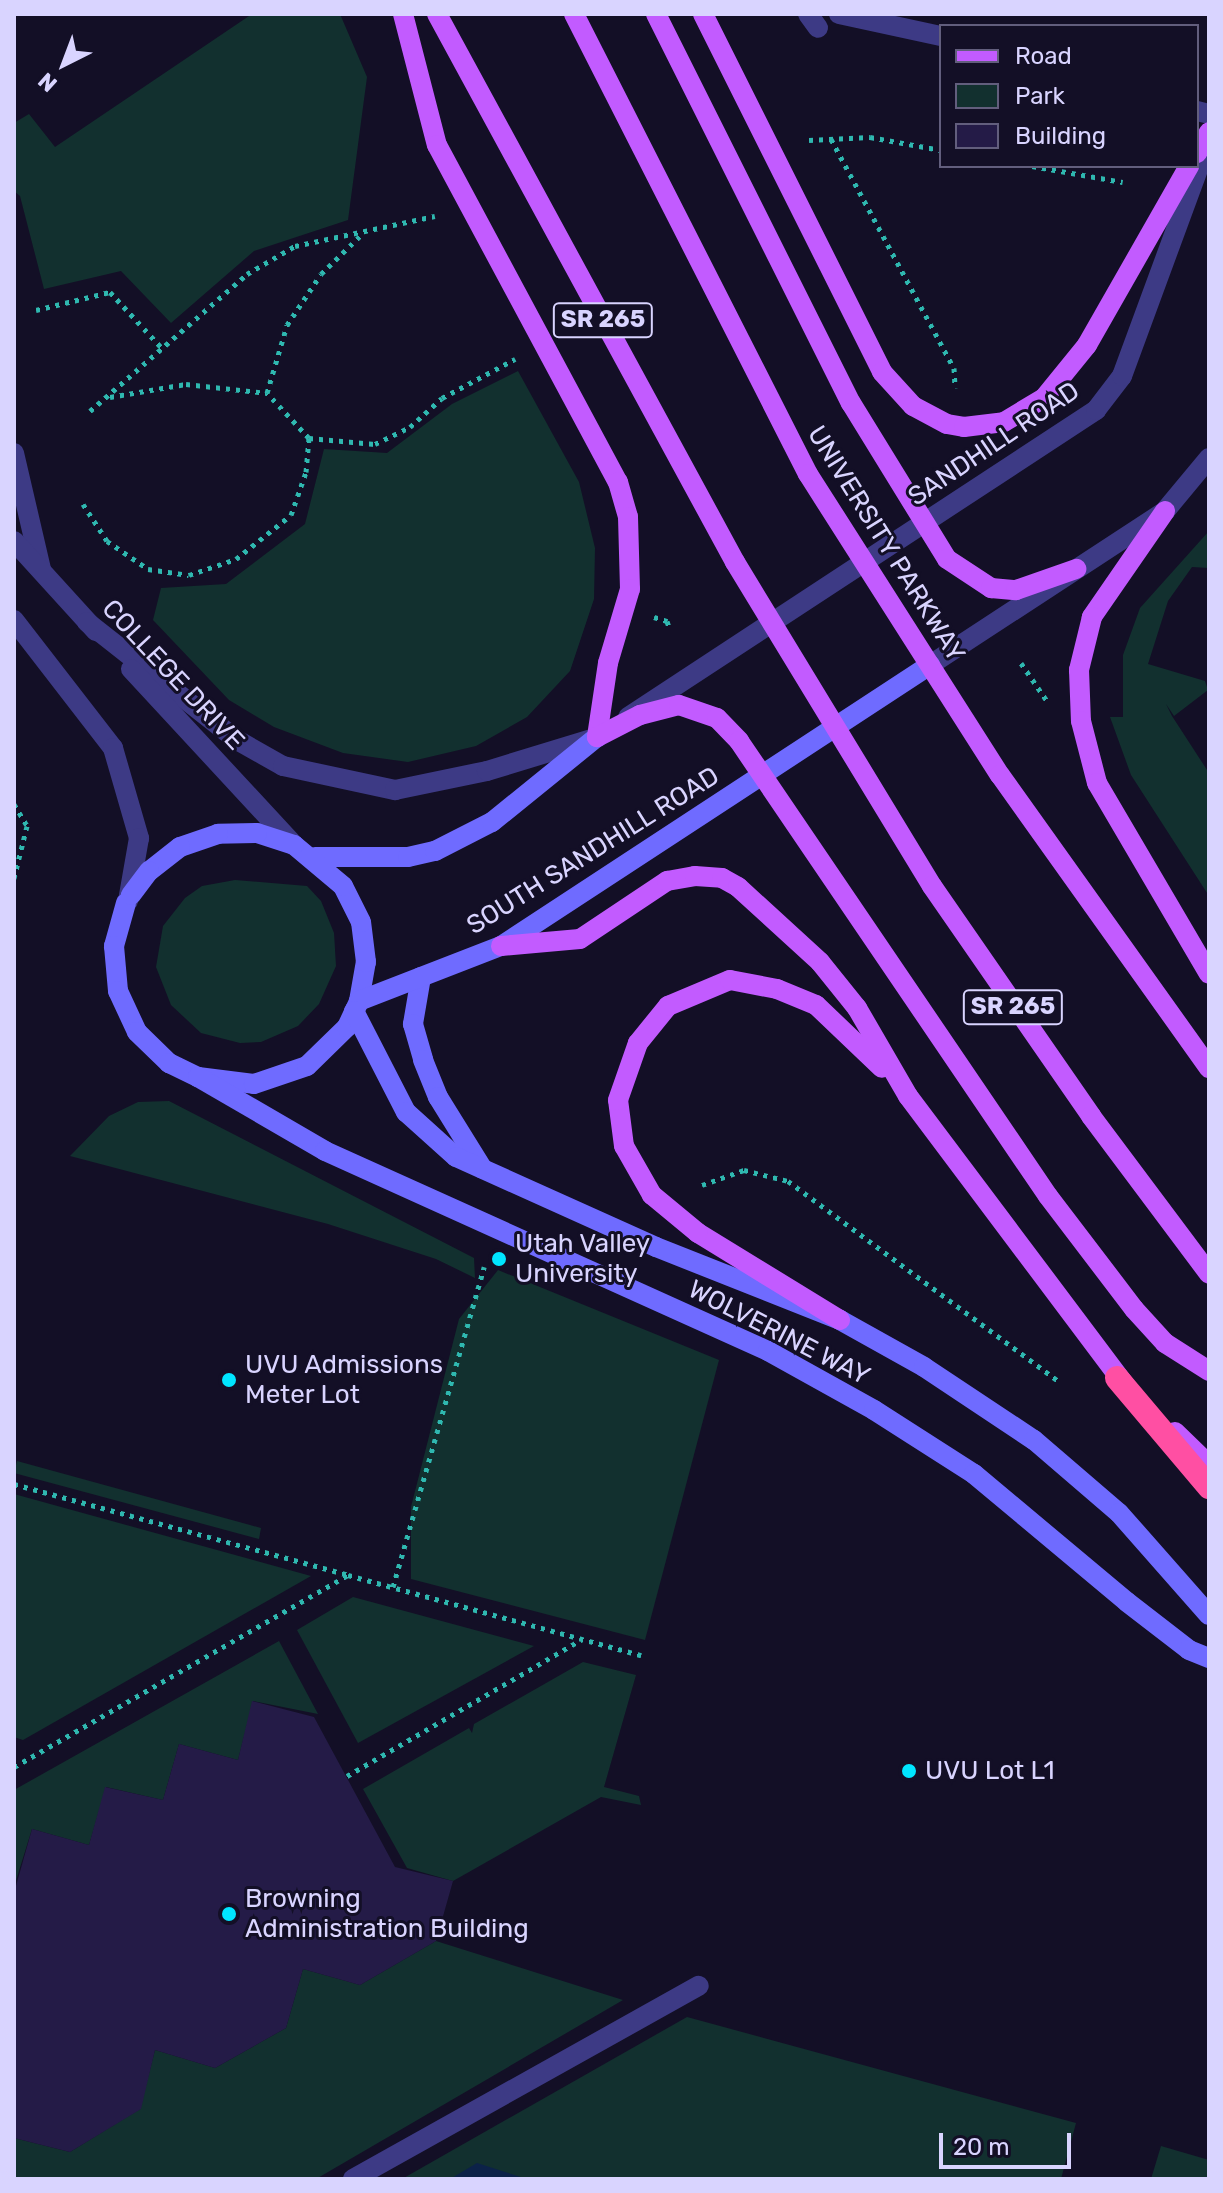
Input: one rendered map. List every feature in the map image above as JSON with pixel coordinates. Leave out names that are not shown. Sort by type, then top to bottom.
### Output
[{"type":"highway","points":[[1117,1378],[1209,1487]]},
{"type":"main road","points":[[403,14],[437,145],[618,482],[628,517],[630,589],[608,663],[597,737]]},
{"type":"main road","name":"SR 265","points":[[437,14],[771,624],[1008,999],[1209,1274]]},
{"type":"main road","name":"UNIVERSITY PARKWAY","points":[[574,14],[756,377],[865,563],[1025,811],[1209,1068]]},
{"type":"main road","points":[[656,14],[851,403],[922,526],[947,559],[991,588],[1016,590],[1076,569]]},
{"type":"main road","points":[[703,14],[882,372],[913,406],[947,424],[964,427],[1004,422],[1044,398],[1064,377],[1188,168]]},
{"type":"main road","points":[[1199,150],[1209,132]]},
{"type":"main road","points":[[1165,511],[1092,617],[1079,670],[1081,721],[1097,783],[1209,974]]},
{"type":"main road","points":[[764,774],[930,665]]},
{"type":"main road","points":[[315,857],[408,857],[435,851],[492,822],[597,737],[659,708],[696,708],[717,718],[764,774],[911,1000],[1048,1196],[1134,1309],[1165,1343],[1209,1371]]},
{"type":"main road","name":"SOUTH SANDHILL ROAD","points":[[356,1006],[501,946],[764,774]]},
{"type":"main road","points":[[257,833],[294,845],[315,857],[343,886],[361,922],[366,962],[356,1006],[329,1049],[282,1078],[225,1084],[198,1077],[169,1063],[137,1032],[118,991],[114,946],[129,899],[149,871],[180,847],[218,834],[257,833]]},
{"type":"main road","points":[[501,946],[580,939],[667,881],[722,878],[820,962],[857,1008],[908,1096],[1117,1378],[1209,1465]]},
{"type":"main road","points":[[421,977],[413,1024],[423,1060],[438,1097],[484,1172]]},
{"type":"main road","points":[[840,1320],[698,1233],[644,1186],[618,1121],[628,1065],[668,1006],[730,980],[816,1005],[837,1020],[908,1096]]},
{"type":"main road","name":"WOLVERINE WAY","points":[[356,1006],[406,1112],[456,1157],[484,1172],[840,1320],[924,1367],[1034,1440],[1119,1513],[1209,1615]]},
{"type":"main road","name":"WOLVERINE WAY","points":[[198,1077],[325,1151],[768,1351],[874,1410],[974,1474],[1127,1602],[1189,1650],[1209,1658]]},
{"type":"street","points":[[839,14],[939,36]]},
{"type":"street","name":"SANDHILL ROAD","points":[[1199,167],[1209,140]]},
{"type":"street","name":"SANDHILL ROAD","points":[[87,622],[237,740],[283,766],[395,790],[487,771],[597,737],[1096,410],[1122,376],[1199,168]]},
{"type":"street","points":[[14,453],[41,569]]},
{"type":"street","points":[[930,665],[1165,511],[1209,458]]},
{"type":"street","name":"COLLEGE DRIVE","points":[[14,541],[294,845]]},
{"type":"street","points":[[14,620],[113,748],[139,838],[129,899]]},
{"type":"street","points":[[353,2179],[699,1986]]},
{"type":"path","points":[[809,140],[870,137],[939,150]]},
{"type":"path","points":[[831,139],[954,368],[955,388]]},
{"type":"path","points":[[1043,168],[1123,182]]},
{"type":"path","points":[[90,411],[247,274],[295,246],[435,216]]},
{"type":"path","points":[[267,393],[287,325],[321,274],[362,234]]},
{"type":"path","points":[[36,310],[110,292],[161,347]]},
{"type":"path","points":[[108,398],[186,384],[267,393],[309,438],[375,444],[410,427],[442,398],[523,354]]},
{"type":"path","points":[[83,504],[107,541],[148,569],[189,575],[236,559],[291,515],[306,472],[309,438]]},
{"type":"path","points":[[653,617],[667,621],[670,630]]},
{"type":"path","points":[[1021,663],[1048,703],[1056,702]]},
{"type":"path","points":[[14,804],[27,826],[14,878]]},
{"type":"path","points":[[702,1185],[744,1170],[788,1181],[1057,1380]]},
{"type":"path","points":[[393,1587],[484,1267]]},
{"type":"path","points":[[14,1484],[641,1655]]},
{"type":"path","points":[[14,1767],[348,1575]]},
{"type":"path","points":[[347,1776],[582,1639]]},
{"type":"green space","points":[[252,14],[340,14],[367,77],[348,220],[254,251],[171,323],[121,271],[44,289],[20,196],[14,191],[14,123],[29,114],[55,147]]},
{"type":"green space","points":[[518,371],[579,482],[595,548],[594,599],[570,671],[527,717],[476,746],[408,762],[343,753],[274,727],[229,700],[153,620],[161,588],[226,584],[305,524],[324,449],[387,453],[452,404]]},
{"type":"green space","points":[[1209,531],[1209,568],[1192,567],[1168,601],[1148,664],[1205,681],[1208,690],[1174,716],[1166,704],[1209,773],[1209,896],[1131,775],[1110,717],[1123,717],[1123,655],[1140,608]]},
{"type":"green space","points":[[235,880],[307,886],[321,901],[334,933],[336,966],[319,1004],[298,1026],[261,1042],[240,1043],[201,1033],[171,1005],[156,967],[163,926],[185,898],[202,886]]},
{"type":"green space","points":[[169,1101],[474,1258],[475,1278],[436,1259],[328,1224],[70,1156],[109,1116],[138,1102]]},
{"type":"green space","points":[[498,1270],[719,1360],[645,1640],[411,1579],[411,1507],[459,1319]]},
{"type":"green space","points":[[17,1461],[261,1528],[259,1539],[14,1473]]},
{"type":"green space","points":[[14,1494],[311,1576],[23,1740],[14,1737]]},
{"type":"green space","points":[[353,1597],[534,1646],[358,1743],[297,1630]]},
{"type":"green space","points":[[279,1641],[318,1714],[253,1701],[238,1760],[179,1744],[163,1800],[106,1787],[89,1845],[32,1829],[14,1887],[14,1790]]},
{"type":"green space","points":[[583,1662],[636,1675],[604,1787],[639,1796],[641,1805],[601,1797],[453,1881],[407,1868],[363,1789],[469,1728],[472,1733],[474,1724]]},
{"type":"green space","points":[[436,1941],[623,2000],[316,2179],[14,2179],[14,2138],[70,2152],[140,2109],[155,2050],[215,2068],[286,2028],[303,1969],[360,1985]]},
{"type":"green space","points":[[687,2017],[1076,2123],[1061,2179],[402,2179]]},
{"type":"green space","points":[[1161,2146],[1209,2160],[1209,2179],[1151,2179]]},
{"type":"water","points":[[477,2163],[527,2179],[450,2179]]},
{"type":"building","name":"Browning Administration Building","points":[[252,1701],[314,1717],[395,1867],[453,1881],[436,1941],[360,1985],[303,1969],[286,2028],[215,2068],[155,2050],[141,2109],[70,2152],[14,2138],[14,1893],[32,1829],[89,1845],[105,1787],[163,1800],[179,1744],[238,1760]]},
{"type":"place","name":"Utah Valley University","points":[[499,1259]]},
{"type":"place","name":"UVU Admissions Meter Lot","points":[[229,1380]]},
{"type":"place","name":"UVU Lot L1","points":[[909,1771]]},
{"type":"place","name":"Browning Administration Building","points":[[229,1914]]}]
